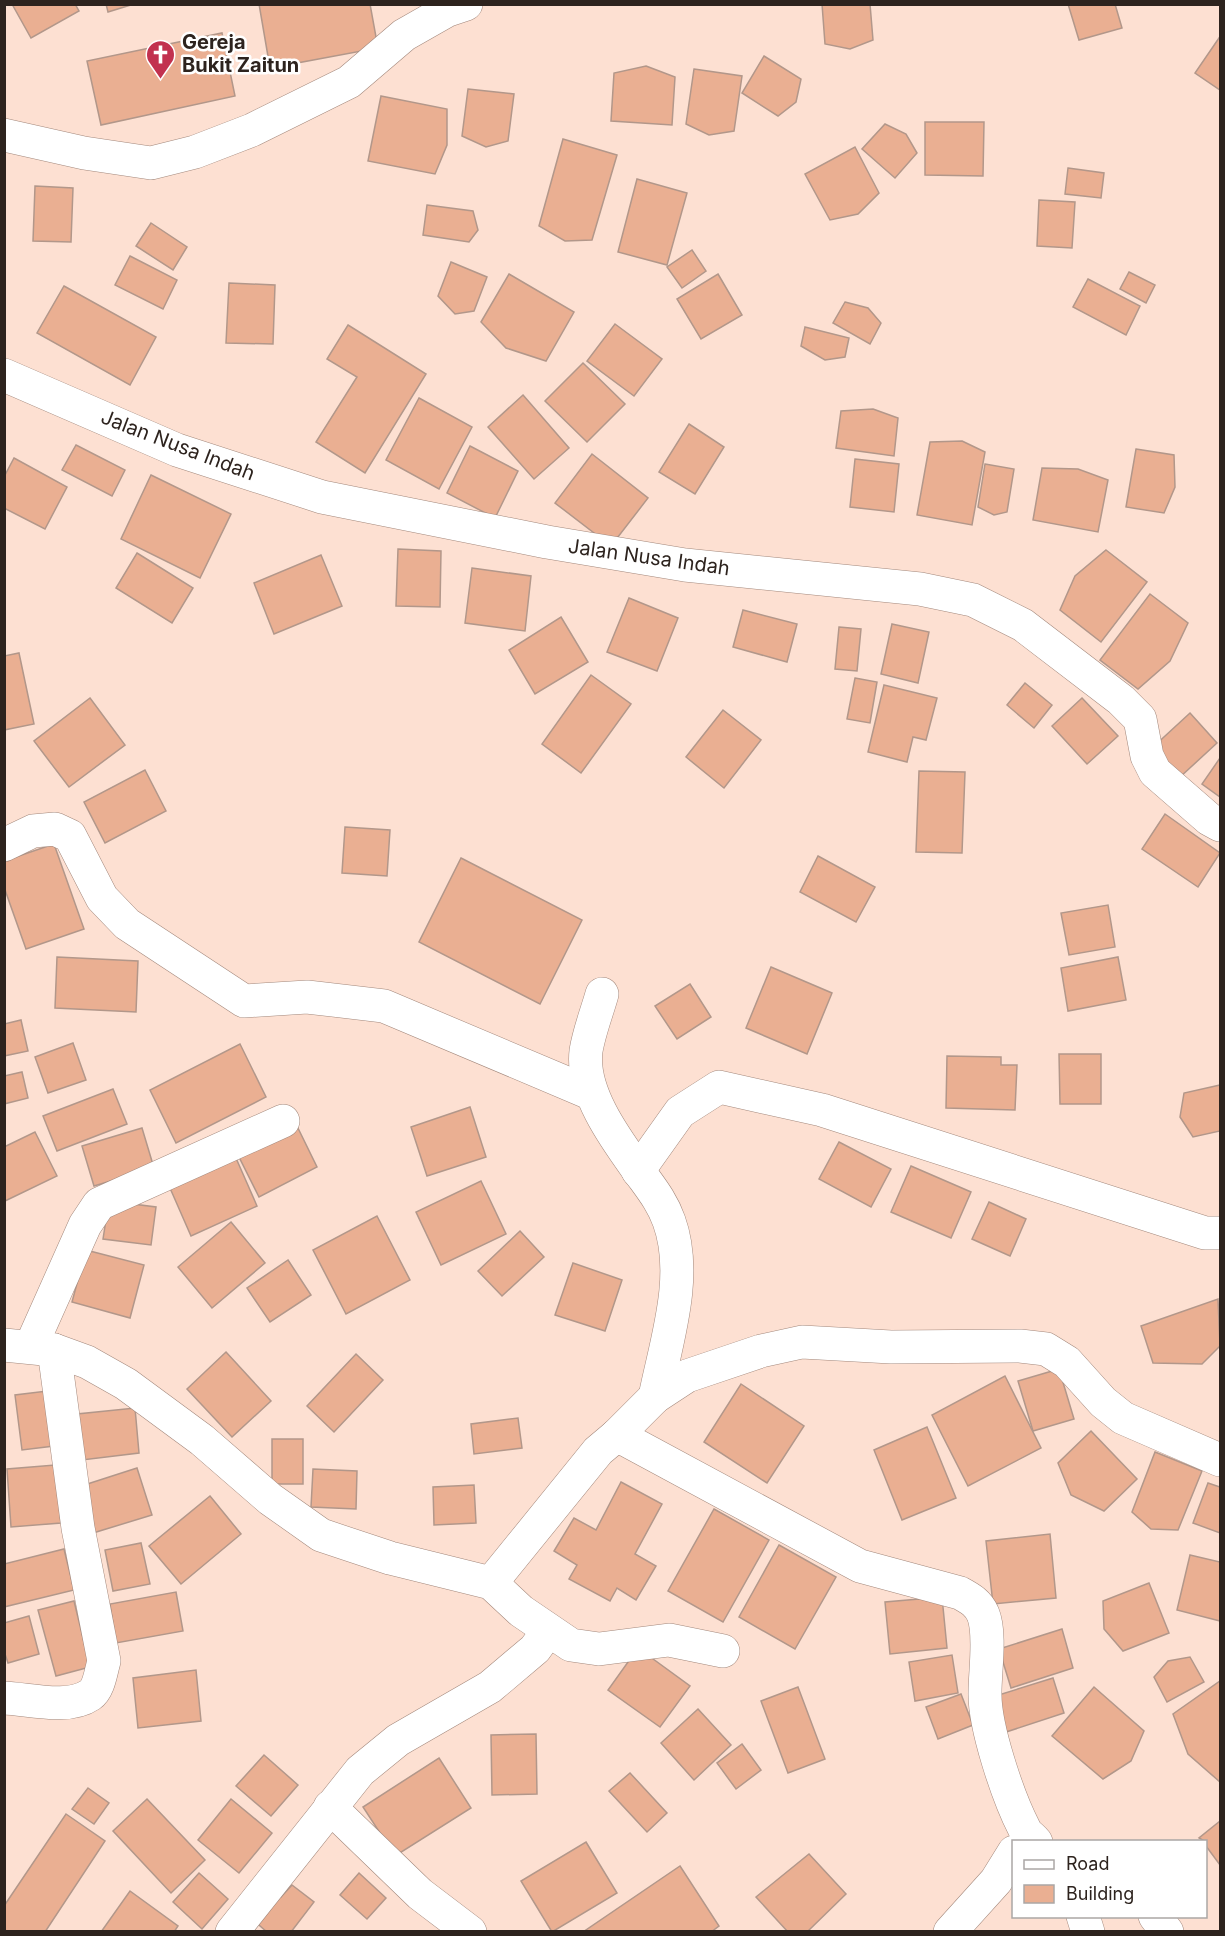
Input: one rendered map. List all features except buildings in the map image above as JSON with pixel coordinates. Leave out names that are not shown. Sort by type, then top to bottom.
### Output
[{"type":"street","points":[[4,135],[84,153],[151,163],[195,152],[252,130],[349,82],[404,35],[448,10],[466,4]]},
{"type":"street","name":"Jalan Nusa Indah","points":[[4,375],[177,450],[322,497],[536,540],[662,561],[920,589],[973,600],[1023,625],[1121,700],[1140,719],[1147,756],[1155,772],[1209,819],[1221,825]]},
{"type":"street","points":[[4,845],[33,831],[55,829],[70,836],[102,898],[127,924],[244,1001],[308,997],[384,1006],[590,1093]]},
{"type":"street","points":[[602,994],[586,1051],[590,1093],[639,1172],[657,1195],[670,1222],[677,1270],[674,1302],[655,1397]]},
{"type":"street","points":[[639,1172],[680,1112],[719,1087],[822,1110],[1205,1233],[1221,1233]]},
{"type":"street","points":[[4,1698],[74,1702],[91,1695],[99,1681],[104,1661],[78,1528],[30,1347],[85,1225],[99,1204],[283,1121]]},
{"type":"street","points":[[492,1583],[598,1452],[655,1397],[687,1376],[761,1351],[802,1342],[891,1347],[1046,1349],[1067,1362],[1103,1402],[1123,1418],[1221,1460]]},
{"type":"street","points":[[30,1347],[87,1362],[126,1384],[202,1440],[270,1499],[321,1535],[390,1558],[492,1583],[505,1598],[548,1631],[571,1645],[587,1648],[669,1640],[723,1650]]},
{"type":"street","points":[[617,1435],[860,1566],[947,1589],[975,1601],[984,1616],[985,1695],[988,1718],[1022,1840]]},
{"type":"street","points":[[232,1932],[360,1771],[398,1740],[490,1687],[536,1649],[548,1631]]},
{"type":"street","points":[[330,1807],[420,1894],[470,1932]]},
{"type":"street","points":[[950,1932],[996,1881],[1012,1858]]},
{"type":"street","points":[[1156,1918],[1167,1932]]},
{"type":"place","name":"Gereja Bukit Zaitun","points":[[161,80]]}]
